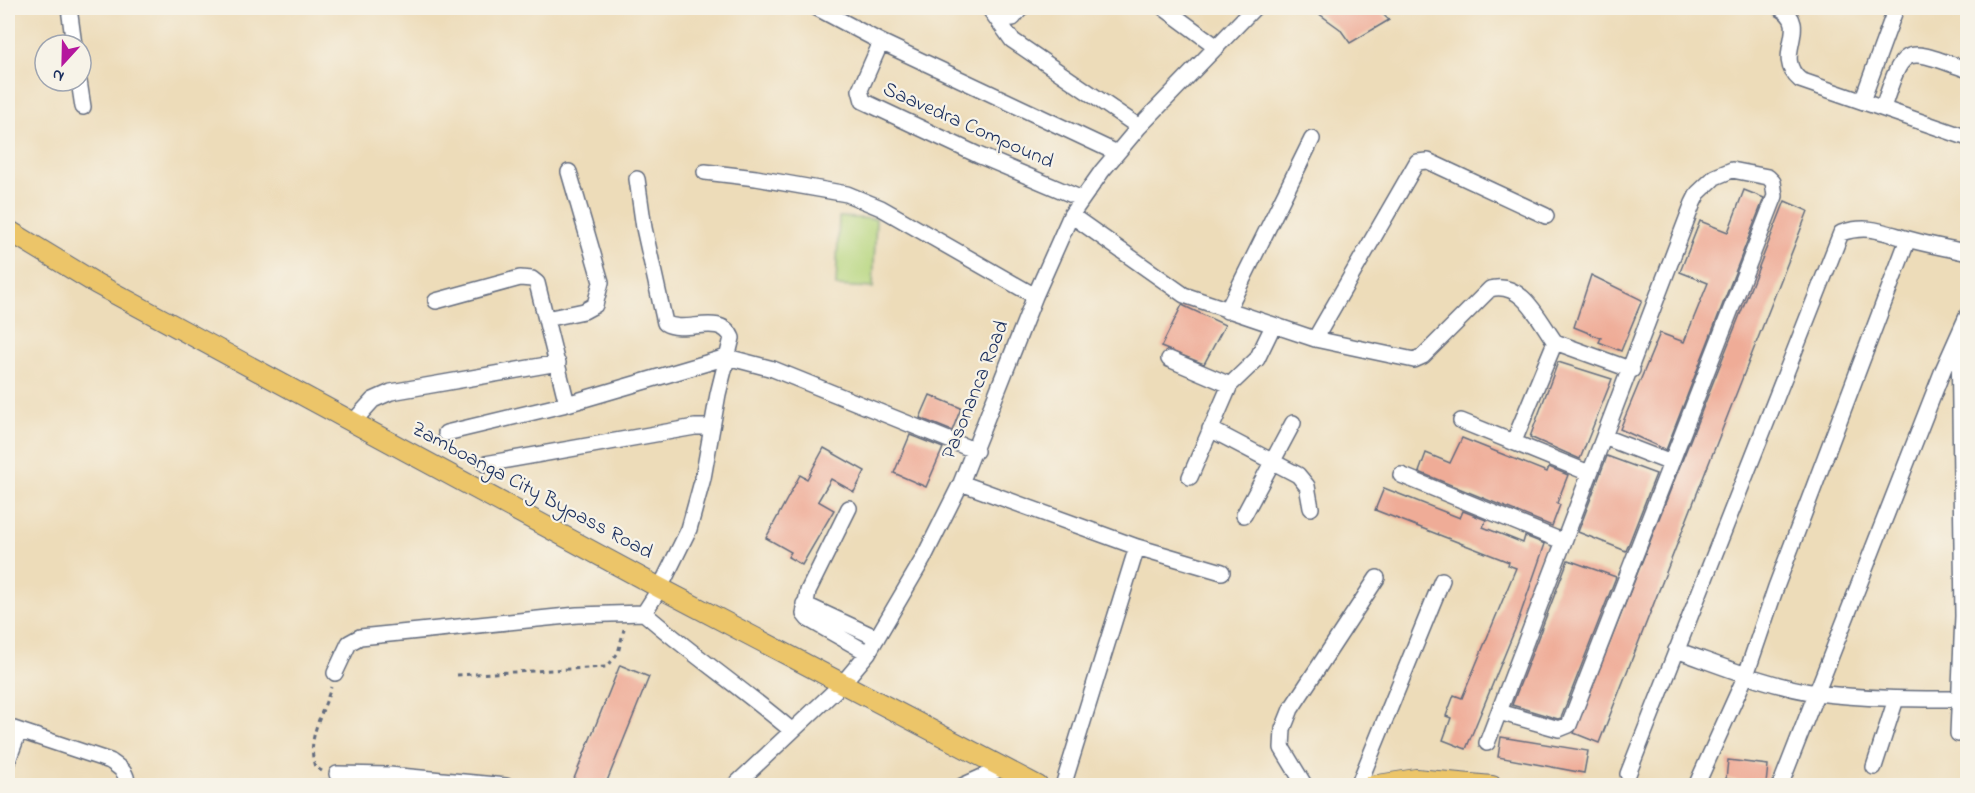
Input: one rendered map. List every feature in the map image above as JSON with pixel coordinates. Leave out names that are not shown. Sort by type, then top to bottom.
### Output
[{"type":"main road","name":"Zamboanga City Bypass Road","points":[[8,230],[97,284],[352,422],[660,588],[1038,786]]},
{"type":"main road","points":[[1372,786],[1416,779],[1492,786]]},
{"type":"street","points":[[69,8],[72,33]]},
{"type":"street","points":[[817,8],[881,42],[1117,153]]},
{"type":"street","points":[[989,8],[1000,19],[1006,34],[1012,40],[1139,127]]},
{"type":"street","points":[[1000,19],[1013,18],[1021,8]]},
{"type":"street","points":[[1164,8],[1217,47]]},
{"type":"street","name":"Pasonanca Road","points":[[734,786],[842,684],[877,638],[923,560],[976,451],[1035,296],[1071,215],[1139,127],[1254,8]]},
{"type":"street","points":[[1780,8],[1792,16],[1795,23],[1787,59],[1793,74],[1800,80],[1968,138]]},
{"type":"street","points":[[1862,100],[1896,8]]},
{"type":"street","name":"Saavedra Compound","points":[[881,42],[860,90],[863,101],[978,155],[1082,199]]},
{"type":"street","points":[[1883,108],[1896,65],[1907,56],[1923,54],[1968,70]]},
{"type":"street","points":[[81,93],[83,107]]},
{"type":"street","points":[[1227,311],[1312,139]]},
{"type":"street","points":[[1315,339],[1417,162],[1421,160],[1546,216]]},
{"type":"street","points":[[1487,743],[1562,541],[1632,370],[1698,193],[1715,177],[1731,170],[1768,177],[1773,182],[1775,196],[1569,725],[1559,729],[1540,726],[1499,712]]},
{"type":"street","points":[[546,319],[584,311],[595,305],[601,282],[569,171]]},
{"type":"street","points":[[705,172],[847,194],[881,208],[1035,296]]},
{"type":"street","points":[[637,179],[644,228],[665,323],[678,327],[721,326],[732,338],[711,427],[703,478],[689,529],[660,588],[644,612]]},
{"type":"street","points":[[1071,215],[1184,295],[1315,339],[1414,360],[1423,356],[1490,289],[1498,287],[1521,295],[1555,342],[1632,370]]},
{"type":"street","points":[[1628,774],[1841,233],[1856,228],[1875,228],[1908,239],[1968,253]]},
{"type":"street","points":[[1696,786],[1746,675],[1776,587],[1908,239]]},
{"type":"street","points":[[436,301],[527,277],[537,283],[567,404]]},
{"type":"street","points":[[1780,786],[1815,692],[1968,314]]},
{"type":"street","points":[[1190,477],[1230,385],[1257,358],[1274,326]]},
{"type":"street","points":[[1958,734],[1963,616],[1959,334]]},
{"type":"street","points":[[1514,441],[1555,342]]},
{"type":"street","points":[[446,433],[567,404],[728,357],[773,369],[976,451]]},
{"type":"street","points":[[1169,359],[1230,385]]},
{"type":"street","points":[[352,422],[373,399],[391,392],[558,363]]},
{"type":"street","points":[[1461,421],[1590,473]]},
{"type":"street","points":[[1244,515],[1293,423]]},
{"type":"street","points":[[485,464],[695,427],[711,427]]},
{"type":"street","points":[[1210,429],[1304,479],[1311,508]]},
{"type":"street","points":[[1604,437],[1671,463]]},
{"type":"street","points":[[1401,475],[1562,541]]},
{"type":"street","points":[[961,483],[1137,547],[1222,572]]},
{"type":"street","points":[[849,508],[804,604],[804,614],[808,619],[868,652]]},
{"type":"street","points":[[1063,786],[1137,547]]},
{"type":"street","points":[[1305,786],[1282,748],[1287,718],[1377,578]]},
{"type":"street","points":[[1358,786],[1442,580]]},
{"type":"street","points":[[804,604],[877,638]]},
{"type":"street","points":[[335,673],[349,643],[360,637],[577,615],[644,612],[685,648],[735,683],[791,730]]},
{"type":"street","points":[[1676,650],[1746,675],[1815,692],[1896,699],[1959,699]]},
{"type":"street","points":[[1874,767],[1896,699]]},
{"type":"street","points":[[8,760],[13,729],[110,761],[123,769],[127,778],[127,786]]},
{"type":"street","points":[[962,786],[1002,768]]},
{"type":"street","points":[[337,774],[388,775],[506,786]]},
{"type":"path","points":[[457,675],[606,667],[618,654],[628,613]]},
{"type":"path","points":[[335,673],[312,737],[311,754],[315,767],[337,774]]},
{"type":"green space","points":[[839,217],[876,219],[873,288],[836,286]]},
{"type":"building","points":[[1311,8],[1376,8],[1389,20],[1350,43],[1340,29]]},
{"type":"building","points":[[1744,190],[1764,198],[1666,450],[1620,429],[1660,333],[1684,342],[1708,283],[1680,272],[1700,221],[1728,232]]},
{"type":"building","points":[[1785,201],[1808,211],[1599,743],[1574,733]]},
{"type":"building","points":[[1591,275],[1642,300],[1621,351],[1599,342],[1601,338],[1574,327]]},
{"type":"building","points":[[1182,305],[1225,325],[1204,364],[1161,347]]},
{"type":"building","points":[[1558,362],[1612,379],[1580,459],[1530,437]]},
{"type":"building","points":[[930,395],[961,408],[952,431],[920,418]]},
{"type":"building","points":[[910,435],[943,448],[926,487],[894,473]]},
{"type":"building","points":[[1462,438],[1547,472],[1549,467],[1568,475],[1557,503],[1560,505],[1552,526],[1419,472],[1426,453],[1450,463]]},
{"type":"building","points":[[824,448],[865,471],[854,492],[831,479],[818,501],[834,510],[802,565],[788,557],[791,552],[766,538],[800,475],[807,479]]},
{"type":"building","points":[[1607,456],[1656,474],[1626,551],[1578,532]]},
{"type":"building","points":[[1384,488],[1460,518],[1463,511],[1486,520],[1483,527],[1523,543],[1525,536],[1545,544],[1516,627],[1466,749],[1443,740],[1451,718],[1446,716],[1454,695],[1462,698],[1516,568],[1508,565],[1509,562],[1375,510]]},
{"type":"building","points":[[1568,560],[1616,577],[1561,718],[1558,719],[1512,705]]},
{"type":"building","points":[[620,665],[649,677],[605,786],[571,786]]},
{"type":"building","points":[[1501,737],[1588,751],[1584,773],[1498,757]]},
{"type":"building","points":[[1728,760],[1768,765],[1766,784],[1726,779]]},
{"type":"waterway","points":[[241,786],[340,781]]}]
